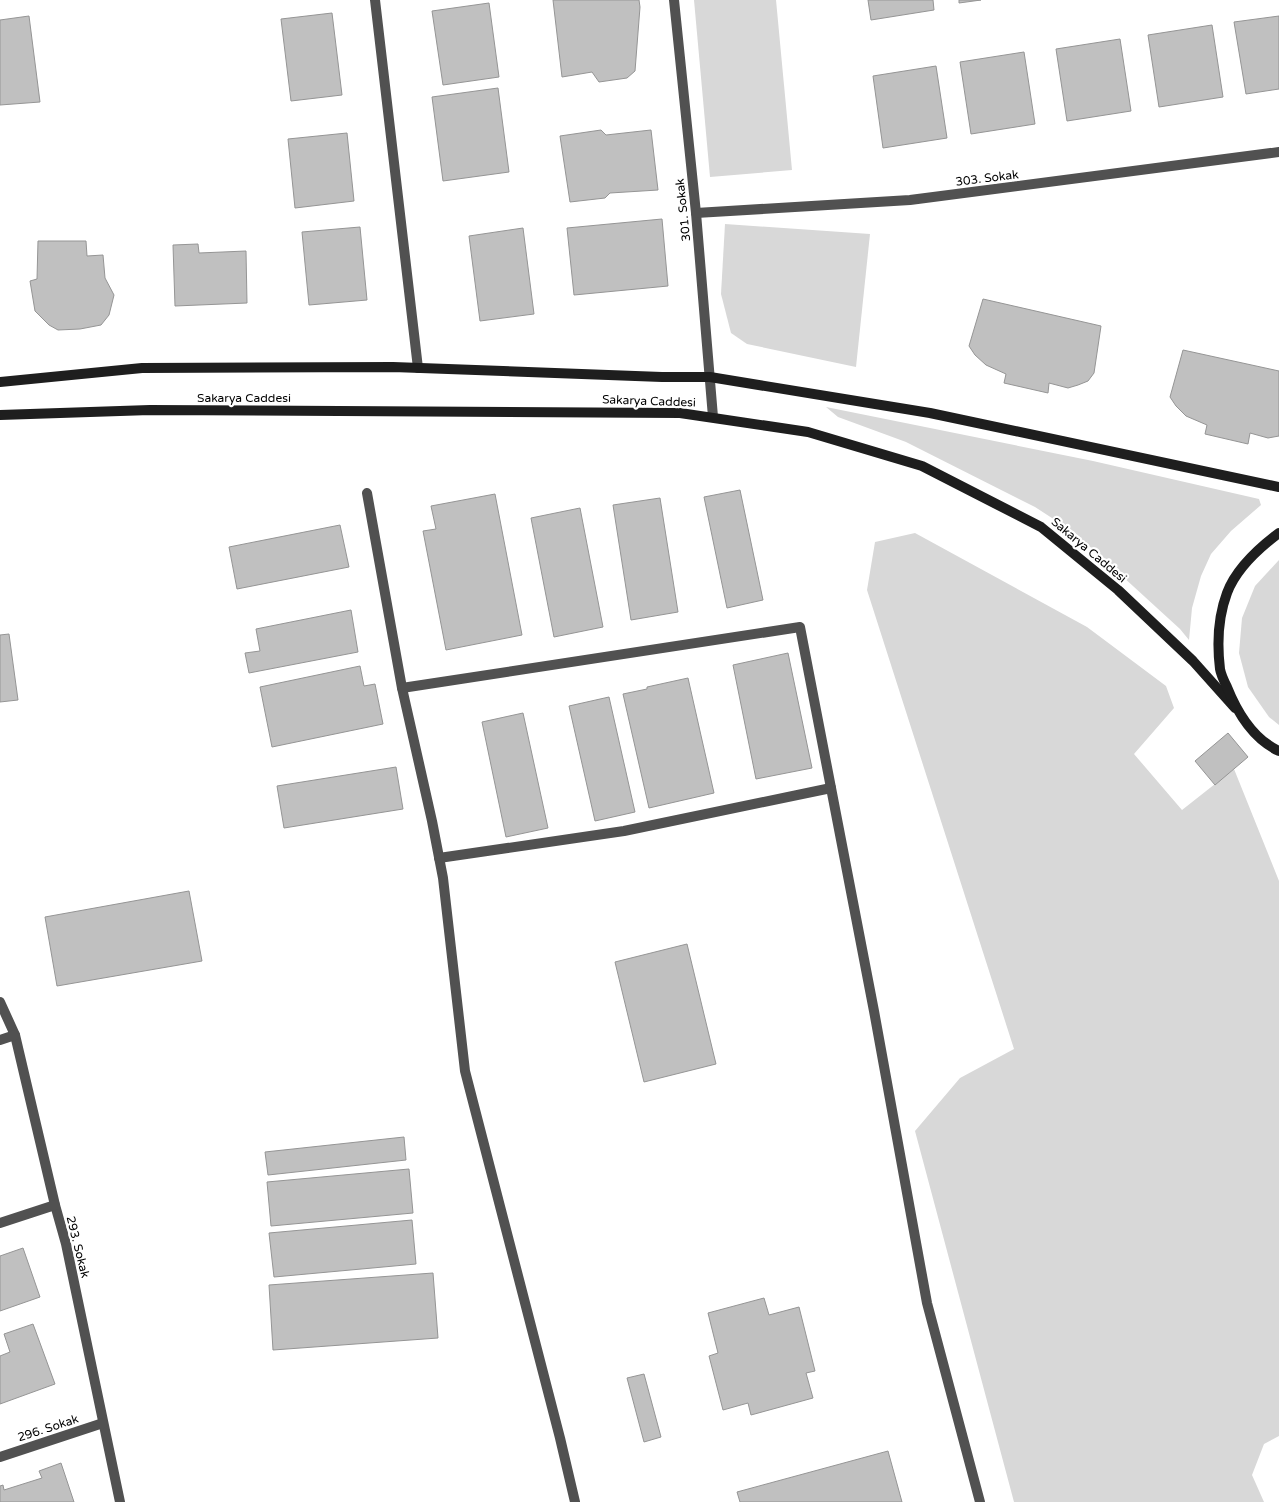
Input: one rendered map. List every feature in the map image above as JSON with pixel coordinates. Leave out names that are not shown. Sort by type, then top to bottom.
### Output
[{"type":"main road","name":"Sakarya Caddesi","points":[[0,382],[142,368],[418,368],[710,377],[930,413],[1279,487]]},
{"type":"main road","name":"Sakarya Caddesi","points":[[0,415],[150,410],[670,413],[713,417],[808,432],[922,466],[1041,527],[1124,597],[1192,661],[1235,708]]},
{"type":"main road","points":[[1277,751],[1252,730],[1235,708],[1220,671],[1218,631],[1227,592],[1248,559],[1279,533]]},
{"type":"street","points":[[375,0],[418,368]]},
{"type":"street","name":"301. Sokak","points":[[674,0],[696,214],[713,417]]},
{"type":"street","name":"303. Sokak","points":[[696,214],[910,200],[1279,152]]},
{"type":"street","points":[[366,493],[402,688],[443,878],[465,1071],[575,1502]]},
{"type":"street","points":[[402,688],[800,627],[874,1011],[927,1303],[980,1502]]},
{"type":"street","points":[[439,858],[624,831],[831,788]]},
{"type":"street","name":"293. Sokak","points":[[0,1002],[15,1035],[66,1244],[120,1502]]},
{"type":"street","points":[[0,1040],[15,1035]]},
{"type":"street","points":[[0,1223],[55,1205]]},
{"type":"street","name":"296. Sokak","points":[[0,1457],[103,1423]]},
{"type":"shaded area","points":[[694,0],[776,0],[792,170],[710,177]]},
{"type":"shaded area","points":[[725,224],[870,234],[856,367],[747,344],[731,333],[721,294]]},
{"type":"shaded area","points":[[826,407],[1093,461],[1259,499],[1261,505],[1231,531],[1211,554],[1201,576],[1192,608],[1189,640],[1180,629],[1075,533],[1035,507],[906,442],[838,417]]},
{"type":"shaded area","points":[[915,533],[1087,627],[1166,686],[1174,708],[1134,754],[1182,810],[1234,769],[1279,881],[1279,1436],[1264,1444],[1252,1475],[1264,1502],[1014,1502],[915,1131],[960,1078],[1014,1049],[867,590],[875,542]]},
{"type":"shaded area","points":[[1279,560],[1279,725],[1269,717],[1248,687],[1239,653],[1242,618],[1255,586]]},
{"type":"building","points":[[553,0],[639,0],[635,71],[627,78],[599,82],[592,72],[562,77]]},
{"type":"building","points":[[868,0],[933,0],[934,10],[871,20]]},
{"type":"building","points":[[959,0],[981,0],[959,3]]},
{"type":"building","points":[[489,3],[499,77],[443,85],[432,11]]},
{"type":"building","points":[[332,13],[342,95],[291,101],[281,19]]},
{"type":"building","points":[[29,16],[40,102],[0,105],[0,20]]},
{"type":"building","points":[[1279,16],[1279,89],[1246,94],[1234,22]]},
{"type":"building","points":[[1212,25],[1223,97],[1159,107],[1148,35]]},
{"type":"building","points":[[1120,39],[1131,111],[1067,121],[1056,49]]},
{"type":"building","points":[[1024,52],[1035,124],[971,134],[960,62]]},
{"type":"building","points":[[936,66],[947,138],[883,148],[873,76]]},
{"type":"building","points":[[498,88],[509,172],[443,181],[432,97]]},
{"type":"building","points":[[601,130],[606,135],[651,130],[658,190],[610,193],[605,198],[570,202],[560,136]]},
{"type":"building","points":[[347,133],[354,201],[295,208],[288,139]]},
{"type":"building","points":[[662,219],[668,286],[574,295],[567,228]]},
{"type":"building","points":[[360,227],[367,300],[309,305],[302,232]]},
{"type":"building","points":[[523,228],[534,314],[480,321],[469,236]]},
{"type":"building","points":[[38,241],[86,241],[87,256],[103,255],[105,278],[114,295],[109,315],[101,325],[80,329],[58,330],[49,325],[35,311],[30,281],[37,279]]},
{"type":"building","points":[[198,244],[199,253],[246,251],[247,303],[175,306],[173,245]]},
{"type":"building","points":[[983,299],[1101,326],[1094,373],[1088,381],[1068,388],[1049,383],[1048,393],[1004,383],[1006,374],[986,365],[975,355],[969,346]]},
{"type":"building","points":[[1183,350],[1279,371],[1279,436],[1268,438],[1250,433],[1248,444],[1205,434],[1207,425],[1186,416],[1170,397]]},
{"type":"building","points":[[740,490],[763,600],[727,608],[704,497]]},
{"type":"building","points":[[495,494],[522,635],[446,650],[423,531],[436,529],[431,506]]},
{"type":"building","points":[[660,498],[678,612],[631,620],[613,505]]},
{"type":"building","points":[[580,508],[603,627],[554,637],[531,518]]},
{"type":"building","points":[[340,525],[349,567],[237,589],[229,547]]},
{"type":"building","points":[[351,610],[358,652],[249,673],[245,653],[260,651],[256,629]]},
{"type":"building","points":[[9,634],[18,700],[0,702],[0,635]]},
{"type":"building","points":[[788,653],[812,768],[756,779],[733,665]]},
{"type":"building","points":[[360,666],[364,686],[375,684],[383,724],[272,747],[260,687]]},
{"type":"building","points":[[688,678],[714,793],[649,808],[623,694]]},
{"type":"building","points":[[609,697],[635,812],[595,821],[569,706]]},
{"type":"building","points":[[523,713],[548,828],[506,837],[482,722]]},
{"type":"building","points":[[1228,733],[1248,757],[1215,785],[1195,761]]},
{"type":"building","points":[[396,767],[403,809],[284,828],[277,786]]},
{"type":"building","points":[[189,891],[202,961],[57,986],[45,917]]},
{"type":"building","points":[[687,944],[716,1064],[644,1082],[615,962]]},
{"type":"building","points":[[404,1137],[406,1160],[268,1175],[265,1152]]},
{"type":"building","points":[[409,1169],[413,1213],[271,1226],[267,1182]]},
{"type":"building","points":[[412,1220],[416,1264],[274,1277],[269,1233]]},
{"type":"building","points":[[23,1248],[40,1297],[0,1311],[0,1256]]},
{"type":"building","points":[[433,1273],[438,1338],[273,1350],[269,1285]]},
{"type":"building","points":[[764,1298],[769,1315],[799,1307],[815,1371],[806,1373],[813,1398],[751,1415],[748,1403],[723,1410],[709,1356],[718,1353],[708,1313]]},
{"type":"building","points":[[33,1324],[55,1384],[0,1404],[0,1356],[10,1352],[4,1334]]},
{"type":"building","points":[[644,1374],[661,1437],[644,1442],[627,1378]]},
{"type":"building","points":[[888,1451],[902,1502],[740,1502],[737,1492]]},
{"type":"building","points":[[61,1463],[74,1502],[0,1502],[0,1486],[3,1485],[4,1490],[42,1478],[39,1471]]}]
